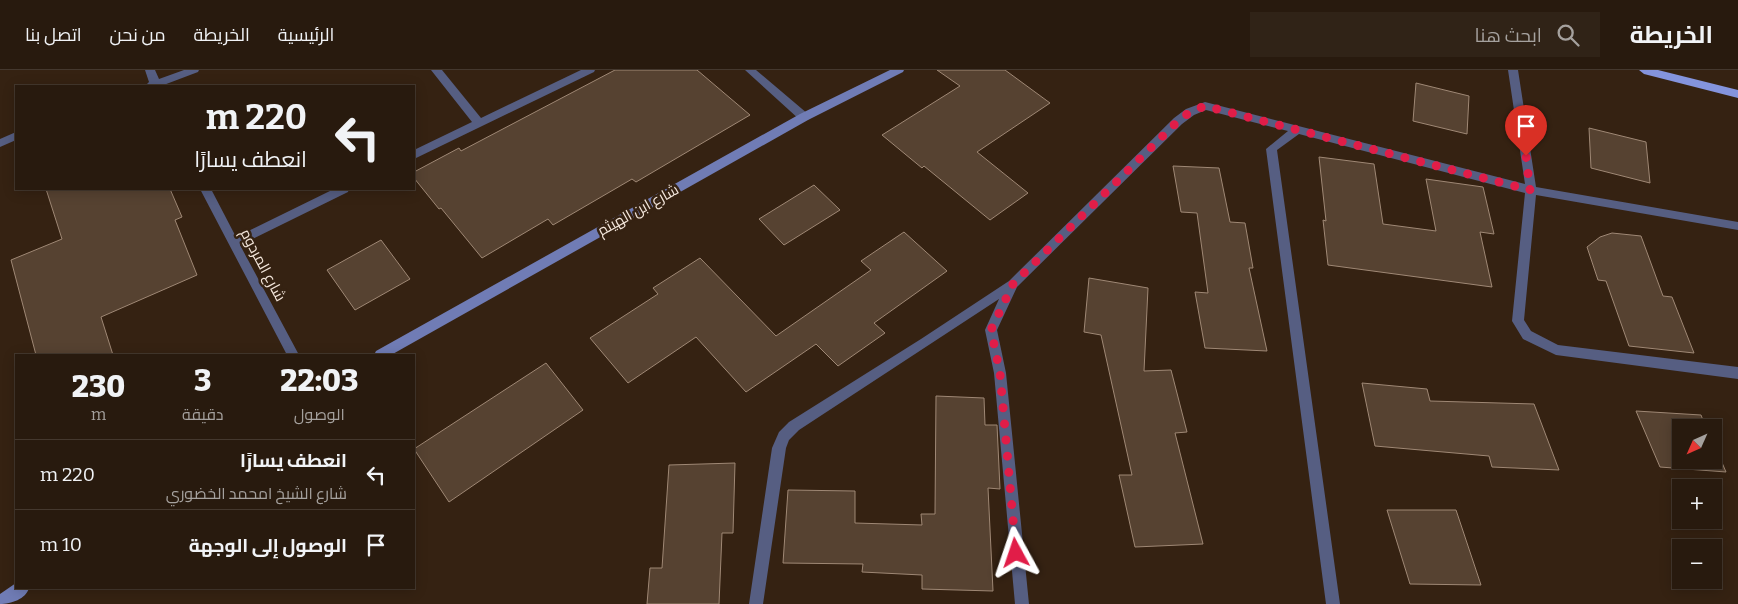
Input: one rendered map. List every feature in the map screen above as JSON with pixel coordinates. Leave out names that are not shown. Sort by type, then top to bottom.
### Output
[{"type":"main road","name":"شارع ابن الهيثم","points":[[382,354],[804,117],[899,70]]},
{"type":"main road","points":[[1644,70],[1738,94]]},
{"type":"main road","points":[[0,602],[20,589]]},
{"type":"street","points":[[150,70],[154,85]]},
{"type":"street","points":[[156,85],[194,70]]},
{"type":"street","points":[[436,70],[479,123]]},
{"type":"street","points":[[415,155],[590,70]]},
{"type":"street","points":[[750,70],[804,117]]},
{"type":"street","points":[[1513,70],[1530,190],[1518,321],[1527,335],[1556,350],[1738,373]]},
{"type":"street","points":[[756,604],[779,448],[784,436],[794,426],[926,343],[1013,284],[1178,121],[1190,112],[1205,106],[1530,190],[1738,226]]},
{"type":"street","points":[[1298,129],[1271,149],[1333,604]]},
{"type":"street","points":[[0,142],[15,136]]},
{"type":"street","name":"شارع المردوم","points":[[206,190],[292,354]]},
{"type":"street","points":[[233,243],[342,190]]},
{"type":"street","points":[[1013,284],[991,330],[1000,373],[1022,604]]},
{"type":"building","points":[[615,70],[697,70],[750,115],[636,182],[632,179],[553,225],[548,219],[482,258],[415,179],[415,171],[459,148],[461,151]]},
{"type":"building","points":[[937,70],[1005,70],[1050,103],[977,152],[1028,193],[990,220],[924,166],[922,168],[882,135],[960,86]]},
{"type":"building","points":[[1416,83],[1469,96],[1467,134],[1413,121]]},
{"type":"building","points":[[1589,128],[1646,142],[1650,183],[1591,168]]},
{"type":"building","points":[[1319,157],[1374,164],[1383,224],[1436,231],[1426,179],[1483,187],[1494,234],[1480,232],[1492,287],[1328,265],[1323,220],[1326,221]]},
{"type":"building","points":[[1173,166],[1219,168],[1230,222],[1245,223],[1253,268],[1249,268],[1267,351],[1205,348],[1195,292],[1208,293],[1197,213],[1181,212]]},
{"type":"building","points":[[814,185],[840,210],[784,245],[759,219]]},
{"type":"building","points":[[46,190],[170,190],[182,217],[175,220],[197,275],[101,317],[113,354],[36,354],[11,260],[62,239]]},
{"type":"building","points":[[904,232],[947,271],[874,323],[885,333],[838,366],[816,344],[746,392],[696,337],[628,383],[590,338],[658,294],[653,288],[700,258],[776,336],[871,270],[861,261]]},
{"type":"building","points":[[1612,233],[1641,236],[1663,296],[1672,297],[1694,353],[1629,346],[1606,281],[1598,280],[1587,247],[1600,237]]},
{"type":"building","points":[[381,240],[410,279],[355,310],[327,270]]},
{"type":"building","points":[[1089,278],[1148,288],[1144,371],[1171,370],[1187,432],[1175,433],[1203,544],[1135,547],[1119,475],[1132,475],[1101,335],[1084,332]]},
{"type":"building","points":[[546,363],[583,410],[449,502],[415,448]]},
{"type":"building","points":[[1362,383],[1427,389],[1430,401],[1534,404],[1559,470],[1492,467],[1489,456],[1375,446]]},
{"type":"building","points":[[936,396],[984,398],[985,425],[997,425],[1000,489],[988,488],[993,591],[922,589],[922,575],[862,572],[863,564],[783,563],[788,490],[855,491],[855,523],[922,525],[921,514],[935,514]]},
{"type":"building","points":[[1636,411],[1701,415],[1703,419],[1672,419],[1672,468],[1660,467]]},
{"type":"building","points":[[735,463],[733,533],[722,533],[719,604],[647,604],[650,568],[662,568],[669,465]]},
{"type":"building","points":[[1722,463],[1726,472],[1686,469],[1722,469]]},
{"type":"building","points":[[1387,510],[1456,510],[1481,585],[1410,584]]},
{"type":"route","points":[[1016,553],[1000,373],[991,330],[1013,284],[1178,121],[1190,112],[1205,106],[1530,190],[1526,156]]}]
